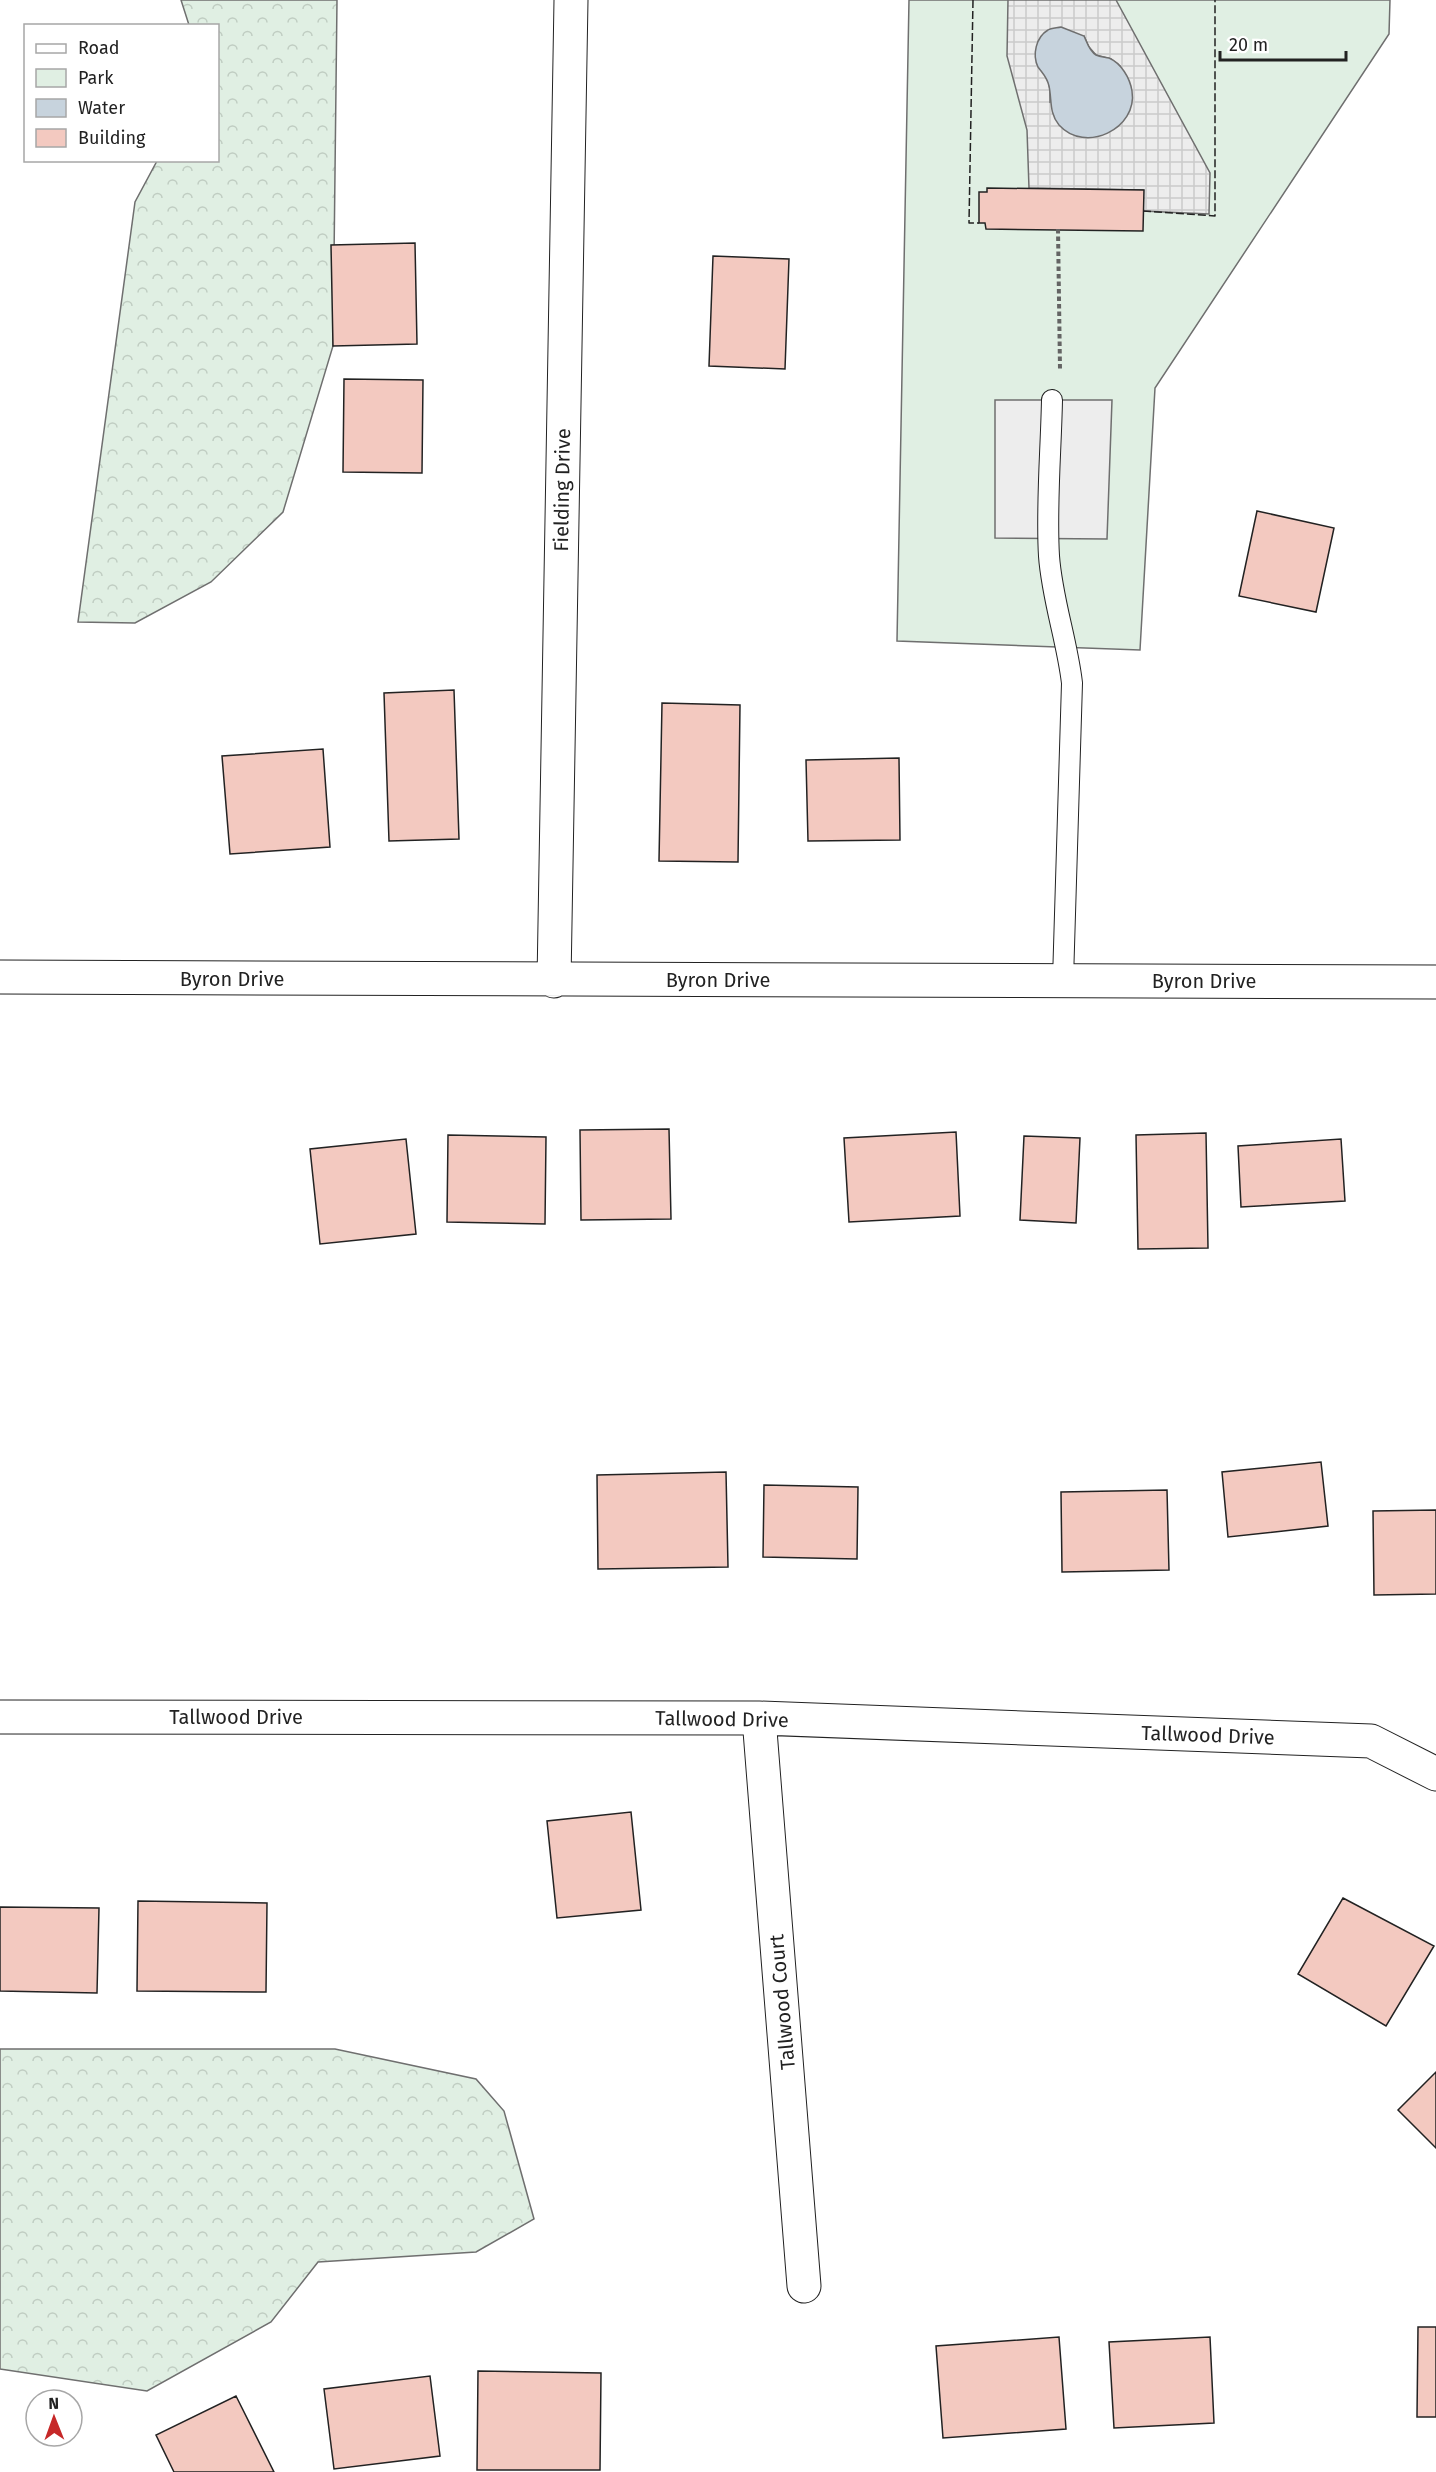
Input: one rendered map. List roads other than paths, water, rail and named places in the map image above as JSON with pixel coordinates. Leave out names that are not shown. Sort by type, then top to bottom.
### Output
[{"type":"street","name":"Fielding Drive","points":[[554,981],[571,0]]},
{"type":"street","name":"Byron Drive","points":[[0,977],[554,981],[1436,982]]},
{"type":"street","name":"Tallwood Drive","points":[[0,1717],[759,1718],[1371,1741],[1436,1774]]},
{"type":"street","name":"Tallwood Court","points":[[759,1718],[804,2286]]},
{"type":"lane","points":[[1052,400],[1049,555],[1053,589],[1068,654],[1072,683],[1063,980]]},
{"type":"water","points":[[1061,27],[1084,36],[1094,53],[1117,63],[1129,81],[1132,105],[1127,116],[1108,133],[1095,137],[1082,137],[1070,133],[1059,125],[1054,116],[1048,83],[1038,67],[1035,52],[1044,33],[1049,29]]}]
